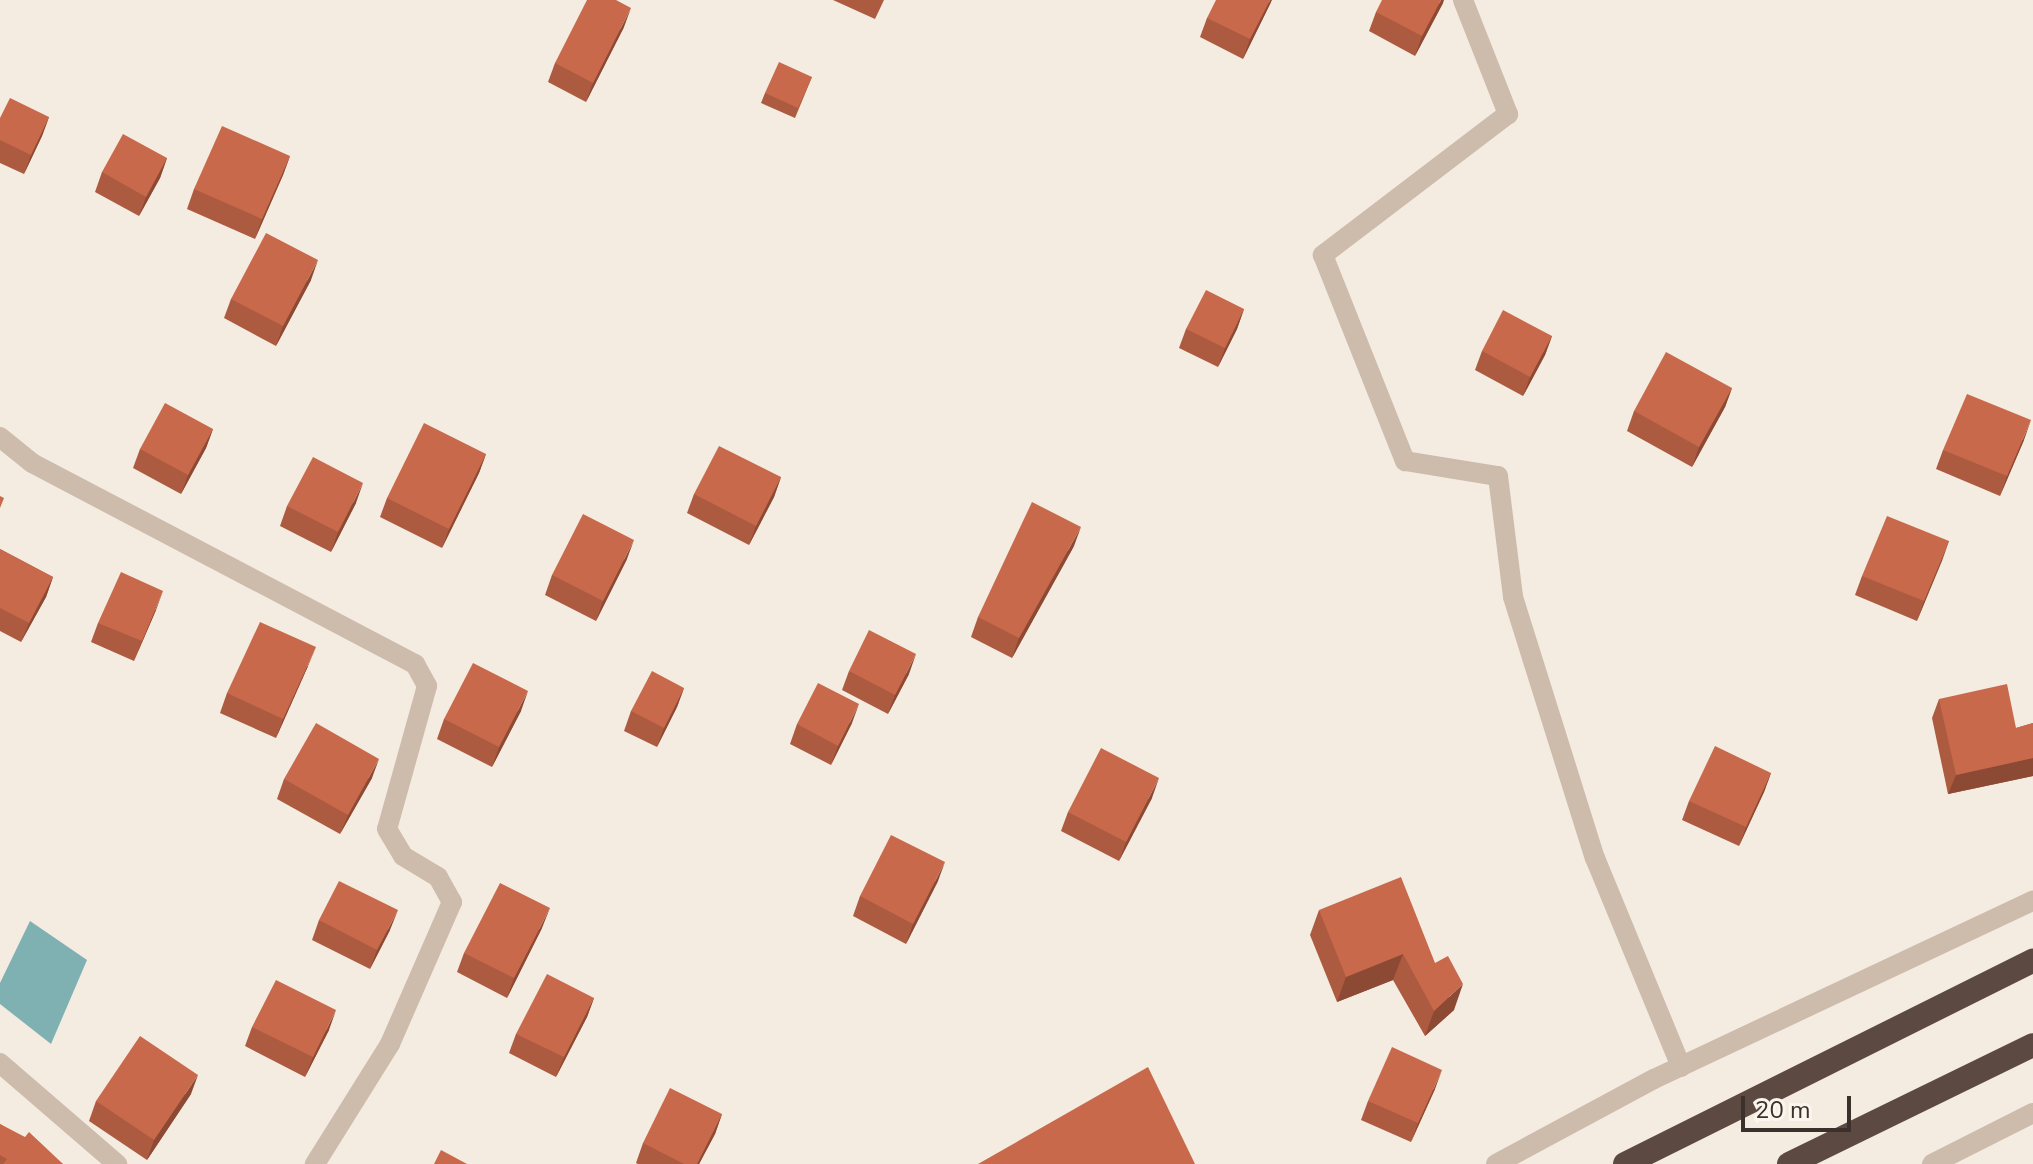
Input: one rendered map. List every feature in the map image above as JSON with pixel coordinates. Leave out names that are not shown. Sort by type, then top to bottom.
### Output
[{"type":"highway","points":[[1625,1164],[2033,961]]},
{"type":"highway","points":[[1789,1164],[2033,1045]]},
{"type":"street","points":[[1463,0],[1508,114],[1323,255],[1405,461],[1498,476],[1513,597],[1595,858],[1681,1067]]},
{"type":"street","points":[[0,437],[46,471],[415,664],[427,686],[387,829],[403,856],[438,877],[452,902],[390,1044],[315,1164]]},
{"type":"street","points":[[1496,1164],[1681,1067],[2033,901]]},
{"type":"street","points":[[0,1063],[117,1164]]},
{"type":"street","points":[[1932,1164],[2033,1113]]},
{"type":"water","points":[[30,921],[87,960],[51,1044],[0,1004],[0,983]]},
{"type":"building","points":[[587,0],[616,0],[631,8],[593,83],[555,63]]},
{"type":"building","points":[[1216,0],[1270,0],[1250,39],[1207,18]]},
{"type":"building","points":[[1382,0],[1441,0],[1422,36],[1376,12]]},
{"type":"building","points":[[779,62],[812,77],[798,108],[765,93]]},
{"type":"building","points":[[10,98],[49,117],[31,155],[0,140],[0,118]]},
{"type":"building","points":[[222,126],[290,156],[262,219],[194,189]]},
{"type":"building","points":[[123,134],[167,158],[146,197],[102,172]]},
{"type":"building","points":[[266,233],[318,260],[283,326],[231,299]]},
{"type":"building","points":[[1206,290],[1244,309],[1225,348],[1186,329]]},
{"type":"building","points":[[1503,310],[1552,336],[1530,377],[1482,351]]},
{"type":"building","points":[[1666,352],[1732,388],[1699,447],[1634,411]]},
{"type":"building","points":[[1967,394],[2031,420],[2007,476],[1943,450]]},
{"type":"building","points":[[165,403],[213,429],[188,475],[140,449]]},
{"type":"building","points":[[424,423],[486,454],[449,529],[387,498]]},
{"type":"building","points":[[719,446],[781,477],[756,526],[694,494]]},
{"type":"building","points":[[313,457],[363,483],[338,532],[287,506]]},
{"type":"building","points":[[1032,502],[1081,527],[1019,638],[978,617]]},
{"type":"building","points":[[583,514],[634,540],[603,601],[552,575]]},
{"type":"building","points":[[1887,516],[1949,541],[1924,601],[1862,576]]},
{"type":"building","points":[[0,549],[53,577],[29,623],[0,608]]},
{"type":"building","points":[[121,572],[163,591],[142,641],[98,623]]},
{"type":"building","points":[[260,622],[316,647],[283,719],[227,693]]},
{"type":"building","points":[[869,630],[916,654],[895,695],[849,671]]},
{"type":"building","points":[[473,663],[528,691],[499,747],[444,719]]},
{"type":"building","points":[[652,671],[684,688],[664,728],[631,711]]},
{"type":"building","points":[[818,683],[859,704],[838,746],[797,724]]},
{"type":"building","points":[[2007,684],[2016,728],[2033,723],[2033,758],[1956,775],[1939,699]]},
{"type":"building","points":[[316,723],[379,759],[348,815],[284,779]]},
{"type":"building","points":[[1715,746],[1771,773],[1746,827],[1689,801]]},
{"type":"building","points":[[1101,748],[1159,778],[1126,842],[1068,812]]},
{"type":"building","points":[[891,835],[945,862],[913,924],[860,896]]},
{"type":"building","points":[[1401,877],[1435,963],[1448,956],[1463,984],[1434,1011],[1403,954],[1346,977],[1319,910]]},
{"type":"building","points":[[339,881],[398,910],[377,950],[319,920]]},
{"type":"building","points":[[500,883],[550,908],[514,978],[464,953]]},
{"type":"building","points":[[547,974],[594,998],[564,1057],[516,1034]]},
{"type":"building","points":[[276,980],[336,1010],[313,1057],[252,1027]]},
{"type":"building","points":[[140,1036],[198,1075],[154,1140],[96,1101]]},
{"type":"building","points":[[1392,1047],[1442,1070],[1418,1123],[1368,1101]]},
{"type":"building","points":[[1148,1067],[1195,1164],[978,1164]]},
{"type":"building","points":[[670,1088],[722,1114],[697,1164],[684,1164],[643,1143]]},
{"type":"building","points":[[0,1124],[25,1137],[29,1132],[63,1164],[3,1164],[7,1159],[0,1155]]},
{"type":"building","points":[[441,1150],[467,1164],[434,1164]]}]
